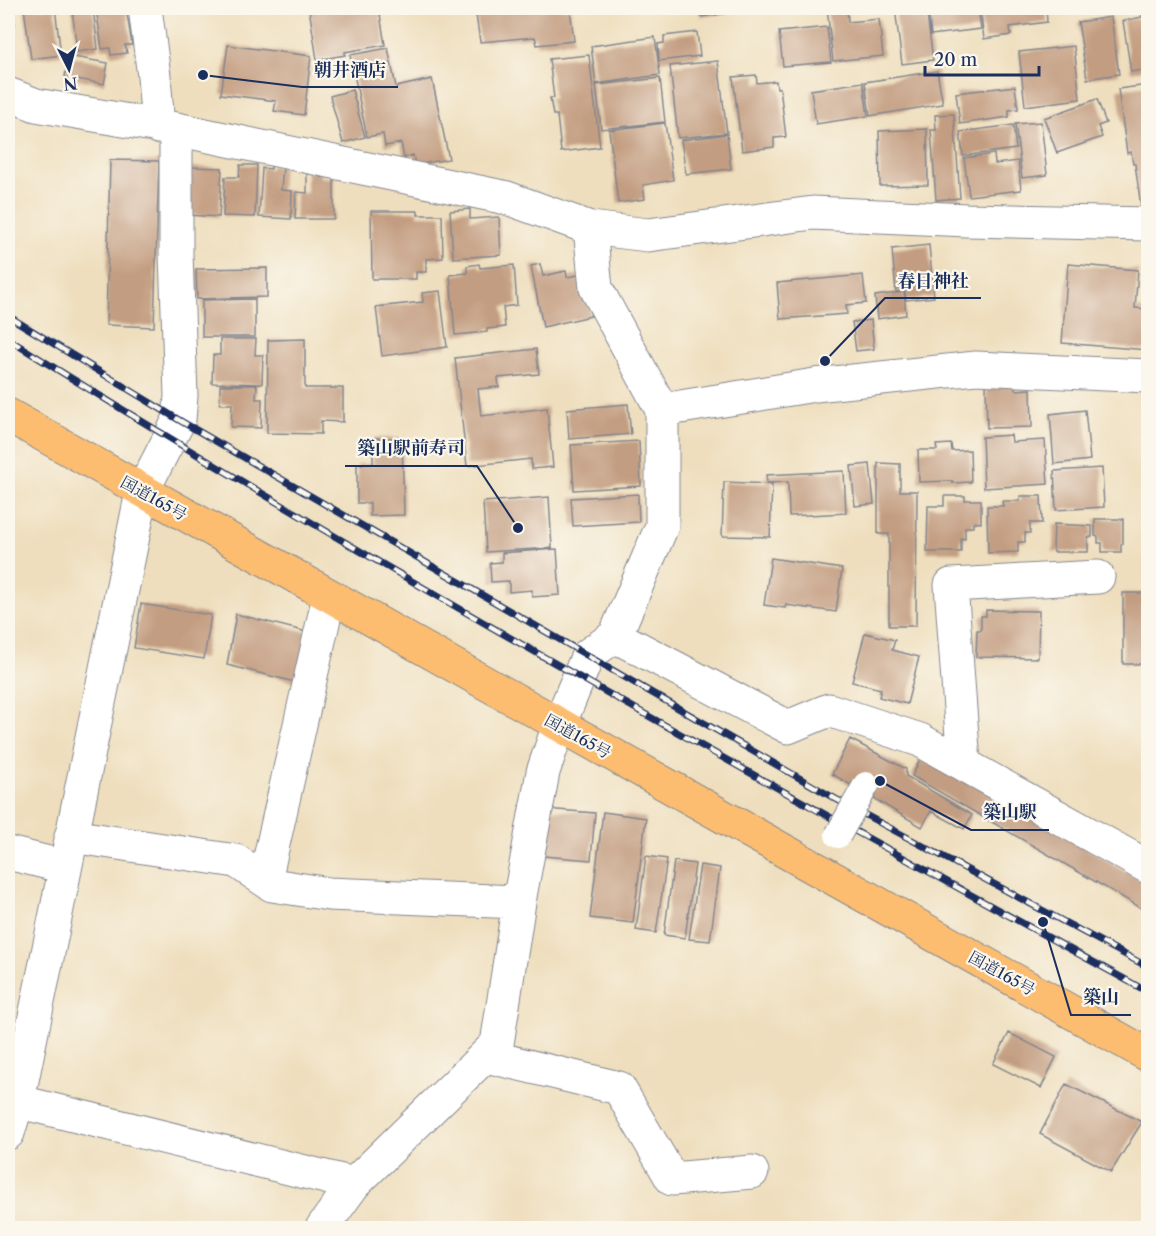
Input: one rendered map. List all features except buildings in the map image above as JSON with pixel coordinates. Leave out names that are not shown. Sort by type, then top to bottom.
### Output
[{"type":"highway","name":"国道165号","points":[[8,416],[1149,1055]]},
{"type":"street","points":[[8,1133],[13,1100],[68,852],[142,492],[179,420],[181,396],[176,254],[167,128],[154,76],[145,8]]},
{"type":"street","points":[[8,94],[36,105],[167,128],[507,198],[590,228],[648,234],[813,213],[967,220],[1149,224]]},
{"type":"street","points":[[322,1228],[354,1184],[497,1044],[519,902],[543,772],[559,725],[588,655],[615,636],[662,526],[662,410],[596,288],[590,228]]},
{"type":"street","points":[[662,410],[815,385],[976,368],[1149,376]]},
{"type":"street","points":[[964,764],[951,585],[1098,578]]},
{"type":"street","points":[[265,880],[329,596]]},
{"type":"street","points":[[615,636],[788,727],[829,710],[920,740],[1149,867]]},
{"type":"street","points":[[838,835],[866,785]]},
{"type":"street","points":[[8,853],[68,852],[236,861],[272,885],[329,894],[519,902]]},
{"type":"street","points":[[486,1056],[619,1088],[672,1179],[752,1172]]},
{"type":"street","points":[[13,1100],[354,1184]]},
{"type":"railway","points":[[8,316],[179,420],[834,798],[1148,967]]},
{"type":"railway","points":[[8,339],[289,509],[574,674],[1148,992]]},
{"type":"place","name":"朝井酒店","points":[[203,75]]},
{"type":"place","name":"春日神社","points":[[825,361]]},
{"type":"place","name":"築山駅前寿司","points":[[518,528]]},
{"type":"place","name":"築山駅","points":[[880,781]]},
{"type":"place","name":"築山","points":[[1043,922]]}]
